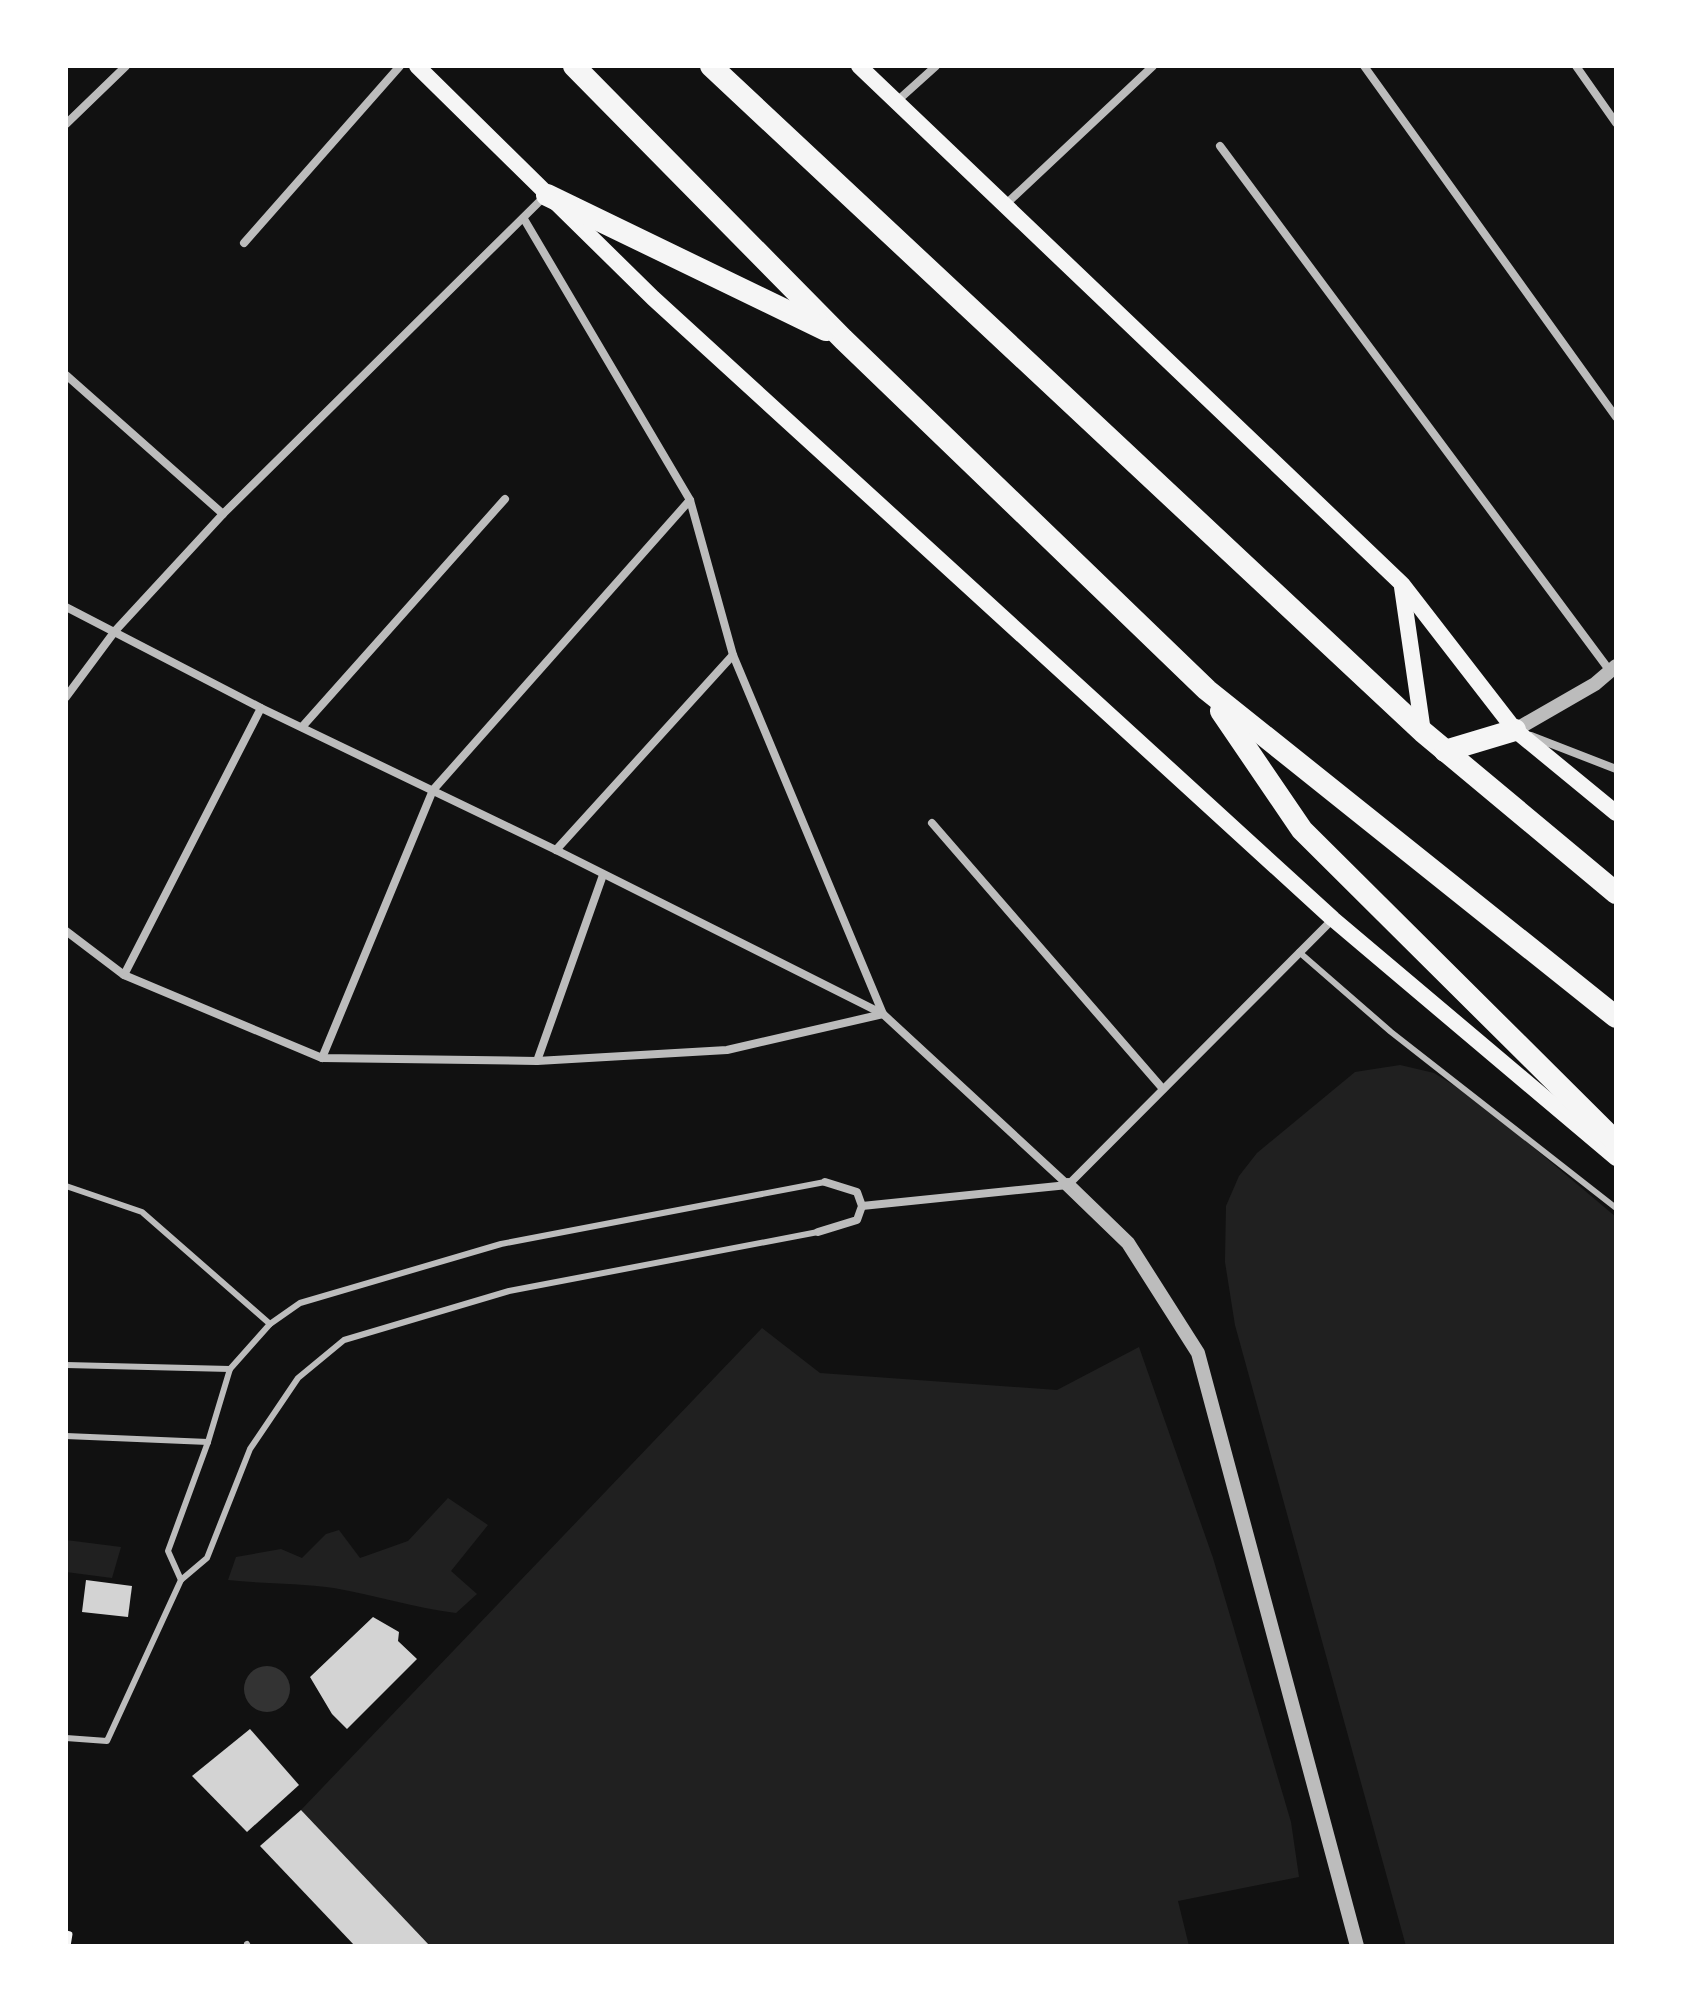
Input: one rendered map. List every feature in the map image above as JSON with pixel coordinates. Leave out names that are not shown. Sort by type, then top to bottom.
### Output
[{"type":"highway","points":[[574,66],[843,339],[1207,690],[1616,1017]]},
{"type":"highway","points":[[711,66],[1423,732],[1616,893]]},
{"type":"highway","points":[[547,195],[843,339]]},
{"type":"highway","points":[[1207,690],[1302,830],[1616,1142]]},
{"type":"highway","points":[[1445,751],[1515,730]]},
{"type":"main road","points":[[417,66],[653,298],[1333,919],[1616,1158]]},
{"type":"main road","points":[[859,66],[1402,584],[1515,730],[1616,813]]},
{"type":"main road","points":[[1402,584],[1423,732]]},
{"type":"street","points":[[66,124],[126,66]]},
{"type":"street","points":[[244,243],[400,66]]},
{"type":"street","points":[[895,102],[936,66]]},
{"type":"street","points":[[1004,205],[1153,66]]},
{"type":"street","points":[[1364,66],[1616,417]]},
{"type":"street","points":[[1576,66],[1616,123]]},
{"type":"street","points":[[1220,146],[1613,668],[1595,684],[1515,730]]},
{"type":"street","points":[[66,697],[115,631],[223,514],[547,195]]},
{"type":"street","points":[[524,219],[690,500],[733,655],[883,1014]]},
{"type":"street","points":[[66,375],[223,514]]},
{"type":"street","points":[[302,727],[505,499]]},
{"type":"street","points":[[322,1058],[433,790],[690,500]]},
{"type":"street","points":[[66,607],[261,708],[556,850],[883,1014],[1128,1243],[1198,1353],[1357,1946]]},
{"type":"street","points":[[556,850],[733,655]]},
{"type":"street","points":[[124,975],[261,708]]},
{"type":"street","points":[[1515,730],[1616,769]]},
{"type":"street","points":[[932,823],[1163,1089]]},
{"type":"street","points":[[537,1061],[603,875]]},
{"type":"street","points":[[862,1206],[1068,1185],[1333,919]]},
{"type":"street","points":[[66,931],[124,975],[322,1058],[537,1061],[727,1050],[883,1014]]},
{"type":"street","points":[[818,1232],[857,1220],[862,1206],[857,1192],[825,1182]]},
{"type":"lane","points":[[1299,952],[1391,1032],[1616,1208]]},
{"type":"lane","points":[[181,1580],[168,1551],[208,1442],[230,1369],[270,1324],[300,1303],[501,1244],[825,1182]]},
{"type":"lane","points":[[66,1186],[142,1212],[270,1324]]},
{"type":"lane","points":[[66,1738],[107,1741],[181,1580],[207,1558],[250,1449],[298,1378],[344,1340],[509,1291],[818,1232]]},
{"type":"lane","points":[[66,1365],[230,1369]]},
{"type":"lane","points":[[66,1436],[208,1442]]},
{"type":"path","points":[[66,1933],[70,1934],[68,1946]]},
{"type":"shaded area","points":[[1400,1065],[1434,1073],[1477,1100],[1616,1217],[1616,1946],[1406,1946],[1235,1325],[1225,1262],[1226,1206],[1239,1176],[1257,1153],[1355,1072]]},
{"type":"shaded area","points":[[762,1328],[820,1373],[1057,1390],[1139,1347],[1213,1558],[1291,1822],[1299,1877],[1178,1901],[1189,1946],[430,1946],[301,1810]]},
{"type":"shaded area","points":[[448,1498],[488,1525],[451,1571],[477,1594],[456,1613],[334,1588],[228,1580],[236,1557],[281,1549],[302,1558],[326,1534],[339,1530],[360,1558],[408,1541]]},
{"type":"shaded area","points":[[66,1540],[121,1547],[112,1578],[66,1572]]},
{"type":"shaded area","points":[[267,1666],[283,1673],[290,1689],[283,1705],[267,1712],[251,1705],[244,1689],[251,1673]]},
{"type":"building","points":[[86,1580],[132,1586],[128,1617],[82,1612]]},
{"type":"building","points":[[373,1617],[399,1632],[398,1641],[417,1659],[347,1729],[332,1714],[310,1677]]},
{"type":"building","points":[[250,1729],[299,1785],[247,1832],[192,1776]]},
{"type":"building","points":[[301,1810],[430,1946],[355,1946],[260,1846]]}]
